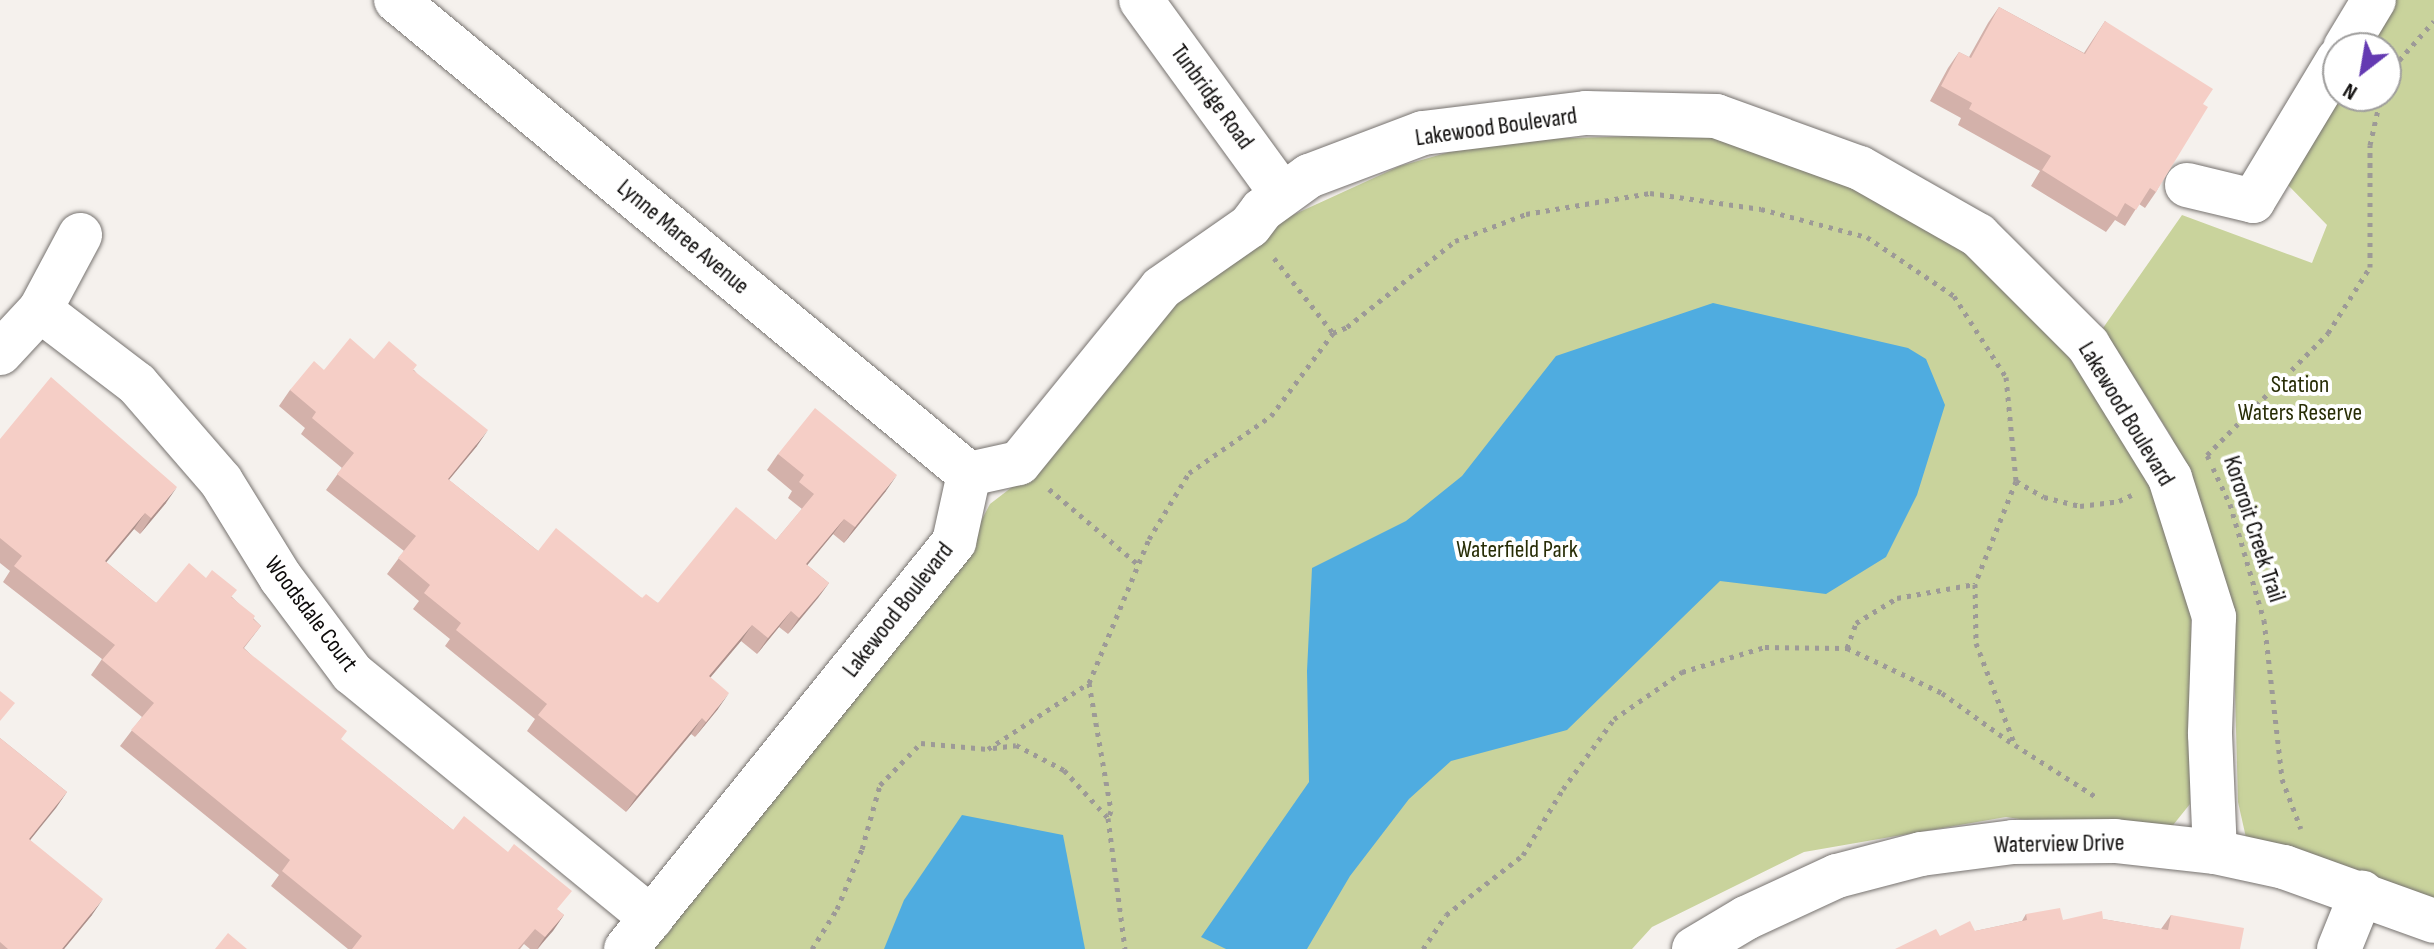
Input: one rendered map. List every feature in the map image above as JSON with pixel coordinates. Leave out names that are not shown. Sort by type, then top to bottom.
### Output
[{"type":"street","name":"Lynne Maree Avenue","points":[[396,0],[969,474]]},
{"type":"street","name":"Tunbridge Road","points":[[1141,0],[1282,194]]},
{"type":"street","points":[[2355,32],[2374,0]]},
{"type":"street","points":[[2187,185],[2253,201],[2322,87]]},
{"type":"street","name":"Lakewood Boulevard","points":[[1019,463],[1161,288],[1250,226],[1282,194],[1309,176],[1423,133],[1586,113],[1716,116],[1860,168],[1978,235],[2088,345],[2170,478],[2214,617],[2210,734],[2216,816],[2215,852]]},
{"type":"street","points":[[0,353],[40,310],[80,235]]},
{"type":"street","name":"Woodsdale Court","points":[[40,310],[137,384],[221,481],[281,578],[352,673],[638,933]]},
{"type":"street","points":[[969,474],[1019,463]]},
{"type":"street","name":"Lakewood Boulevard","points":[[638,933],[954,542],[969,474]]},
{"type":"street","name":"Waterview Drive","points":[[1694,949],[1746,918],[1837,876],[1921,854],[2013,842],[2115,841],[2215,852],[2284,867],[2362,892],[2434,921]]},
{"type":"street","points":[[2339,949],[2362,892]]},
{"type":"path","points":[[2402,57],[2434,21]]},
{"type":"path","name":"Kororoit Creek Trail","points":[[2303,833],[2282,779],[2264,620],[2230,504],[2207,455],[2328,333],[2370,267],[2370,145],[2377,112]]},
{"type":"path","points":[[988,749],[1089,683],[1149,539],[1189,473],[1271,416],[1333,333],[1347,327],[1455,241],[1526,214],[1650,193],[1761,209],[1867,237],[1954,296],[2006,377],[2016,481],[1975,584],[1976,643],[2015,745]]},
{"type":"path","points":[[1267,249],[1333,333]]},
{"type":"path","points":[[2016,481],[2044,497],[2080,506],[2119,501],[2170,478],[2207,455]]},
{"type":"path","points":[[1019,463],[1140,566]]},
{"type":"path","points":[[1847,648],[1856,623],[1897,598],[1975,584]]},
{"type":"path","points":[[1423,949],[1446,915],[1523,855],[1563,789],[1614,719],[1682,672],[1765,647],[1847,648],[1942,693],[2098,798],[2113,800]]},
{"type":"path","points":[[1089,683],[1111,811],[1108,818],[1125,949]]},
{"type":"path","points":[[812,949],[837,909],[862,849],[880,785],[921,743],[988,749],[1016,745],[1064,770],[1108,818]]},
{"type":"green space","name":"Station Waters Reserve","points":[[2391,0],[2434,0],[2434,921],[2247,842],[2238,802],[2233,619],[2171,436],[2103,328],[2182,215],[2312,263],[2327,225],[2287,184],[2329,112],[2402,112],[2402,32],[2373,32]]},
{"type":"green space","name":"Waterfield Park","points":[[1720,134],[1855,179],[1982,262],[2066,353],[2146,467],[2191,607],[2190,804],[2161,840],[2006,817],[1804,852],[1652,927],[1632,949],[648,949],[950,580],[990,504],[1041,465],[1154,323],[1245,237],[1400,166],[1492,140]]},
{"type":"water","points":[[1713,303],[1908,348],[1926,359],[1945,405],[1917,495],[1886,557],[1826,594],[1720,581],[1567,730],[1451,761],[1409,799],[1350,876],[1307,949],[1226,949],[1201,937],[1309,782],[1307,671],[1312,568],[1406,521],[1462,476],[1556,356]]},
{"type":"water","points":[[962,815],[1063,835],[1085,949],[884,949],[904,900]]},
{"type":"building","points":[[1999,7],[2085,54],[2105,21],[2213,89],[2203,104],[2208,107],[2156,192],[2150,188],[2136,210],[2125,203],[2117,217],[2042,170],[2051,156],[1969,109],[1972,103],[1941,86],[1959,52],[1971,58]]},
{"type":"building","points":[[350,338],[374,359],[389,341],[417,365],[413,370],[488,430],[448,479],[538,551],[556,528],[642,598],[646,594],[658,603],[736,507],[776,540],[814,494],[799,482],[804,475],[778,454],[815,408],[897,475],[855,527],[844,519],[806,564],[829,583],[799,618],[791,611],[768,638],[752,625],[709,676],[729,693],[706,722],[702,718],[637,796],[538,715],[547,704],[456,630],[461,623],[424,593],[430,585],[398,558],[416,536],[337,474],[354,453],[312,418],[316,412],[290,390],[314,361],[324,370]]},
{"type":"building","points":[[51,377],[177,487],[151,518],[145,513],[105,561],[156,603],[189,563],[206,578],[212,570],[237,590],[231,597],[255,616],[253,619],[261,626],[243,648],[347,731],[341,739],[453,830],[464,816],[508,852],[514,844],[572,891],[557,909],[564,915],[545,937],[535,929],[518,949],[352,949],[362,936],[282,871],[290,860],[131,730],[154,703],[102,660],[115,645],[14,566],[22,556],[0,538],[0,439]]},
{"type":"building","points":[[0,691],[15,703],[0,721]]},
{"type":"building","points":[[0,738],[67,792],[29,839],[103,899],[62,949],[8,949],[0,942]]},
{"type":"building","points":[[2060,908],[2063,920],[2102,911],[2103,919],[2168,930],[2171,915],[2244,928],[2240,949],[1895,949],[1936,929],[1940,936],[1970,921],[1975,931],[2027,920],[2026,914]]},
{"type":"building","points":[[228,933],[247,949],[215,949]]}]
